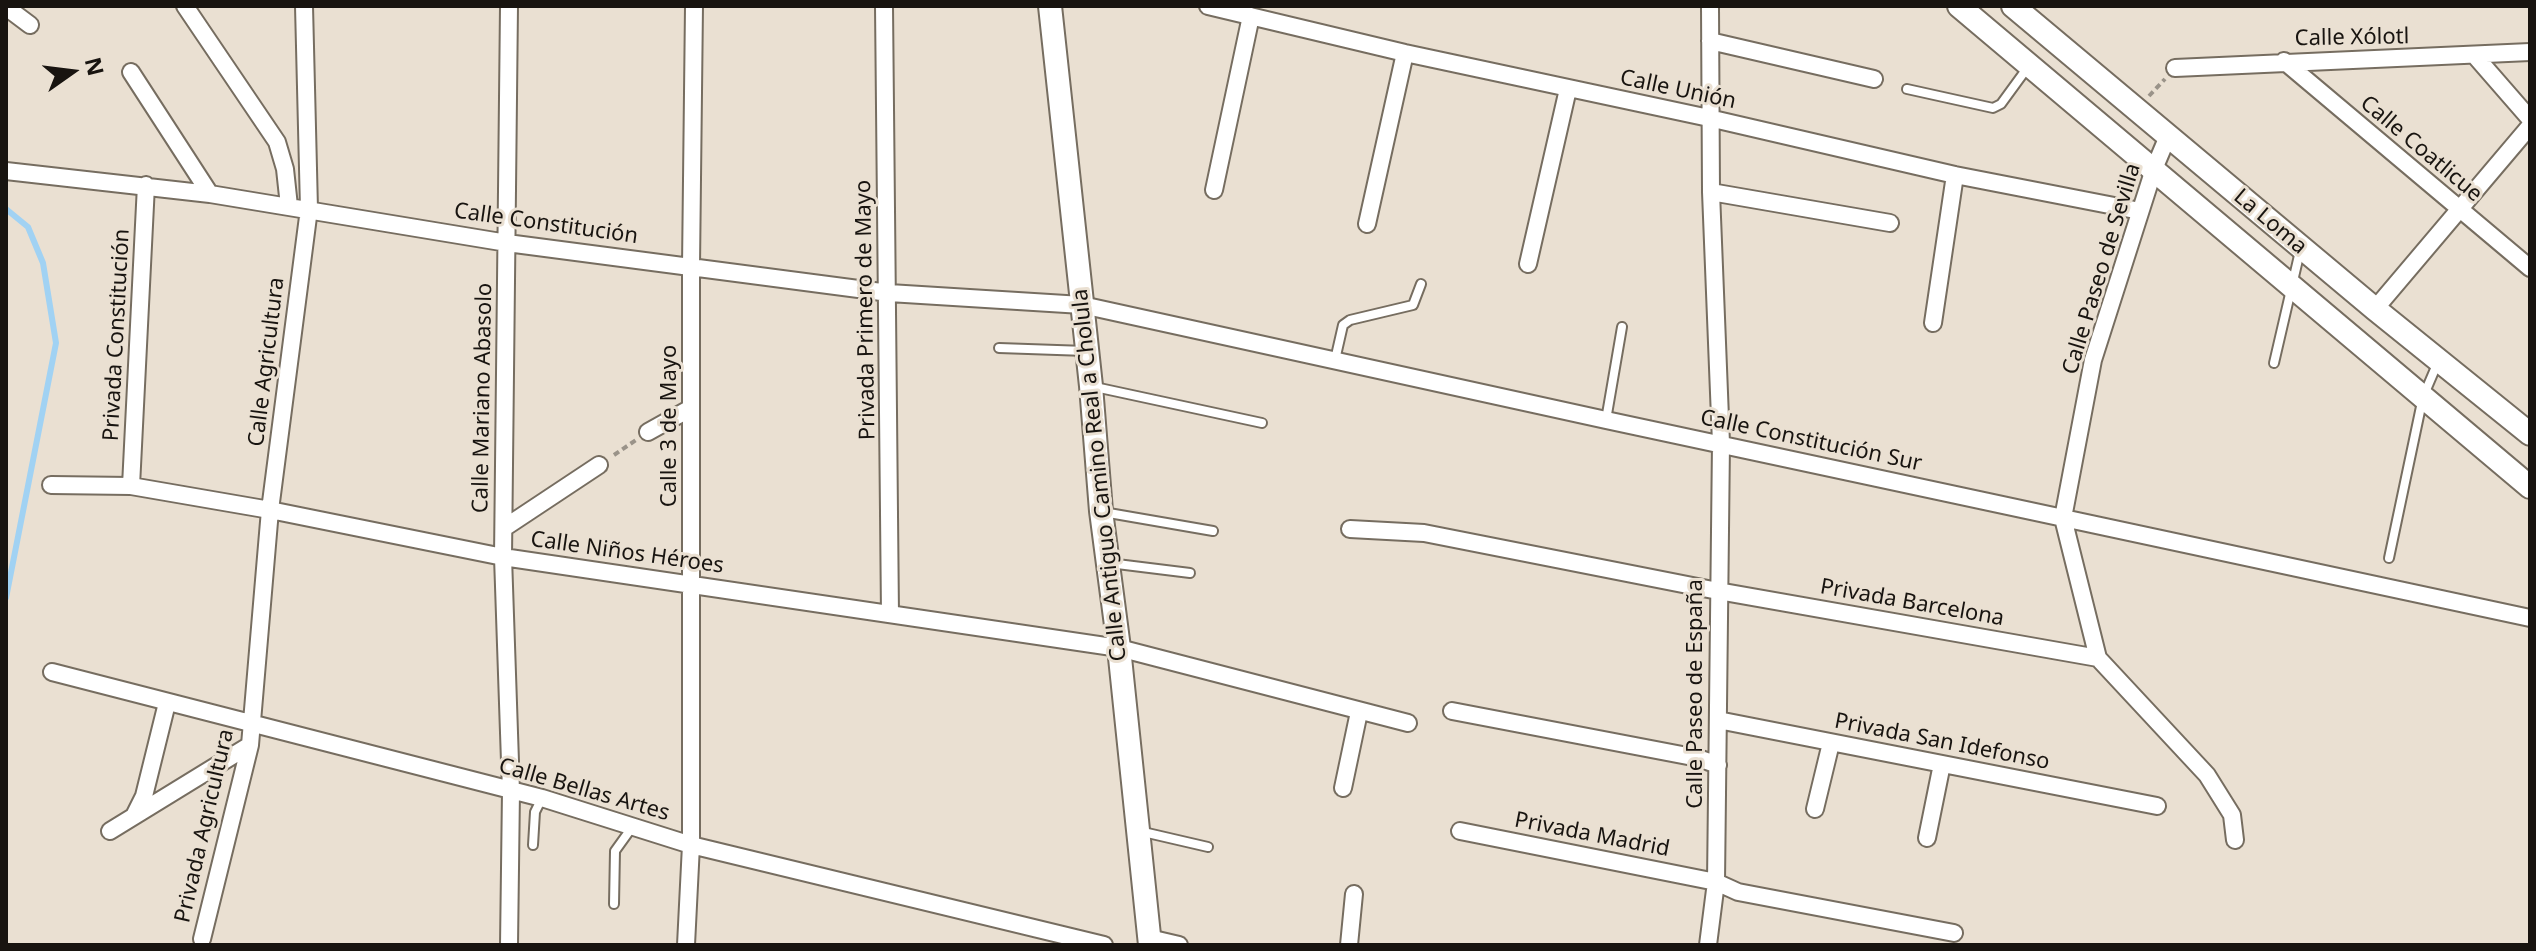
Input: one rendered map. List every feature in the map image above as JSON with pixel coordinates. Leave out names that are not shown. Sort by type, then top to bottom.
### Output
[{"type":"street","points":[[185,6],[277,142],[285,169],[289,206]]},
{"type":"street","name":"Calle Agricultura","points":[[250,722],[270,510],[309,209],[304,6]]},
{"type":"street","name":"Calle Mariano Abasolo","points":[[509,6],[503,557],[511,791],[509,945]]},
{"type":"street","name":"Calle 3 de Mayo","points":[[686,945],[691,845],[694,6]]},
{"type":"street","name":"Privada Primero de Mayo","points":[[884,6],[890,614]]},
{"type":"street","name":"Calle Antiguo Camino Real a Cholula","points":[[1050,6],[1091,386],[1101,511],[1119,648],[1149,942]]},
{"type":"street","name":"Calle Unión","points":[[1208,6],[1252,11],[1405,53],[1955,175],[2140,211]]},
{"type":"street","name":"Calle Paseo de España","points":[[1708,945],[1716,882],[1721,443],[1709,118],[1710,6]]},
{"type":"street","points":[[1959,6],[2530,487]]},
{"type":"street","name":"La Loma","points":[[2013,6],[2375,309],[2530,434]]},
{"type":"street","points":[[6,7],[30,25]]},
{"type":"street","points":[[1214,190],[1252,11]]},
{"type":"street","points":[[1710,41],[1874,79]]},
{"type":"street","name":"Calle Xólotl","points":[[2175,68],[2284,61],[2476,57],[2530,52]]},
{"type":"street","points":[[1367,224],[1405,53]]},
{"type":"street","points":[[2476,57],[2530,119]]},
{"type":"street","name":"Calle Coatlicue","points":[[2284,61],[2530,268]]},
{"type":"street","points":[[131,72],[210,194]]},
{"type":"street","points":[[1528,264],[1568,89]]},
{"type":"street","points":[[2375,309],[2530,126]]},
{"type":"street","name":"Calle Paseo de Sevilla","points":[[2168,136],[2154,169],[2093,360],[2063,518],[2098,658],[2207,775],[2232,815],[2235,840]]},
{"type":"street","name":"Calle Constitución","points":[[6,171],[146,185],[507,243],[889,293],[1082,305]]},
{"type":"street","points":[[1933,323],[1955,175]]},
{"type":"street","name":"Privada Constitución","points":[[131,486],[146,185]]},
{"type":"street","points":[[1711,192],[1890,223]]},
{"type":"street","name":"Calle Constitución Sur","points":[[1082,305],[2530,618]]},
{"type":"street","points":[[648,432],[691,408]]},
{"type":"street","points":[[504,528],[599,465]]},
{"type":"street","name":"Calle Niños Héroes","points":[[51,485],[131,486],[270,510],[503,557],[1119,648],[1408,723]]},
{"type":"street","name":"Privada Barcelona","points":[[1350,529],[1424,533],[1718,591],[2098,658]]},
{"type":"street","name":"Calle Bellas Artes","points":[[52,672],[542,798],[691,845],[1104,945]]},
{"type":"street","points":[[133,817],[144,796],[167,703]]},
{"type":"street","points":[[1452,711],[1698,758],[1718,765]]},
{"type":"street","points":[[1343,788],[1359,712]]},
{"type":"street","name":"Privada San Idefonso","points":[[1718,720],[2157,806]]},
{"type":"street","name":"Privada Agricultura","points":[[202,939],[250,745],[250,722]]},
{"type":"street","points":[[1815,809],[1831,743]]},
{"type":"street","points":[[110,831],[250,745]]},
{"type":"street","points":[[1927,838],[1942,764]]},
{"type":"street","name":"Privada Madrid","points":[[1460,831],[1716,882],[1738,892],[1954,933]]},
{"type":"street","points":[[1349,945],[1354,894]]},
{"type":"street","points":[[1149,942],[1179,945]]},
{"type":"lane","points":[[1907,89],[1993,108],[2001,104],[2029,64]]},
{"type":"lane","points":[[2274,363],[2301,247]]},
{"type":"lane","points":[[1335,360],[1337,344],[1346,322],[1413,305],[1421,284]]},
{"type":"lane","points":[[1606,420],[1622,327]]},
{"type":"lane","points":[[999,348],[1086,351]]},
{"type":"lane","points":[[2389,558],[2423,397],[2439,361]]},
{"type":"lane","points":[[1091,386],[1262,423]]},
{"type":"lane","points":[[1101,511],[1213,531]]},
{"type":"lane","points":[[1108,563],[1190,573]]},
{"type":"lane","points":[[533,845],[535,812],[542,798]]},
{"type":"lane","points":[[614,904],[615,851],[634,826]]},
{"type":"lane","points":[[1138,831],[1208,847]]},
{"type":"path","points":[[2136,109],[2175,68]]},
{"type":"path","points":[[599,465],[648,432]]},
{"type":"waterway","points":[[6,209],[28,227],[43,263],[56,343],[6,598]]}]
